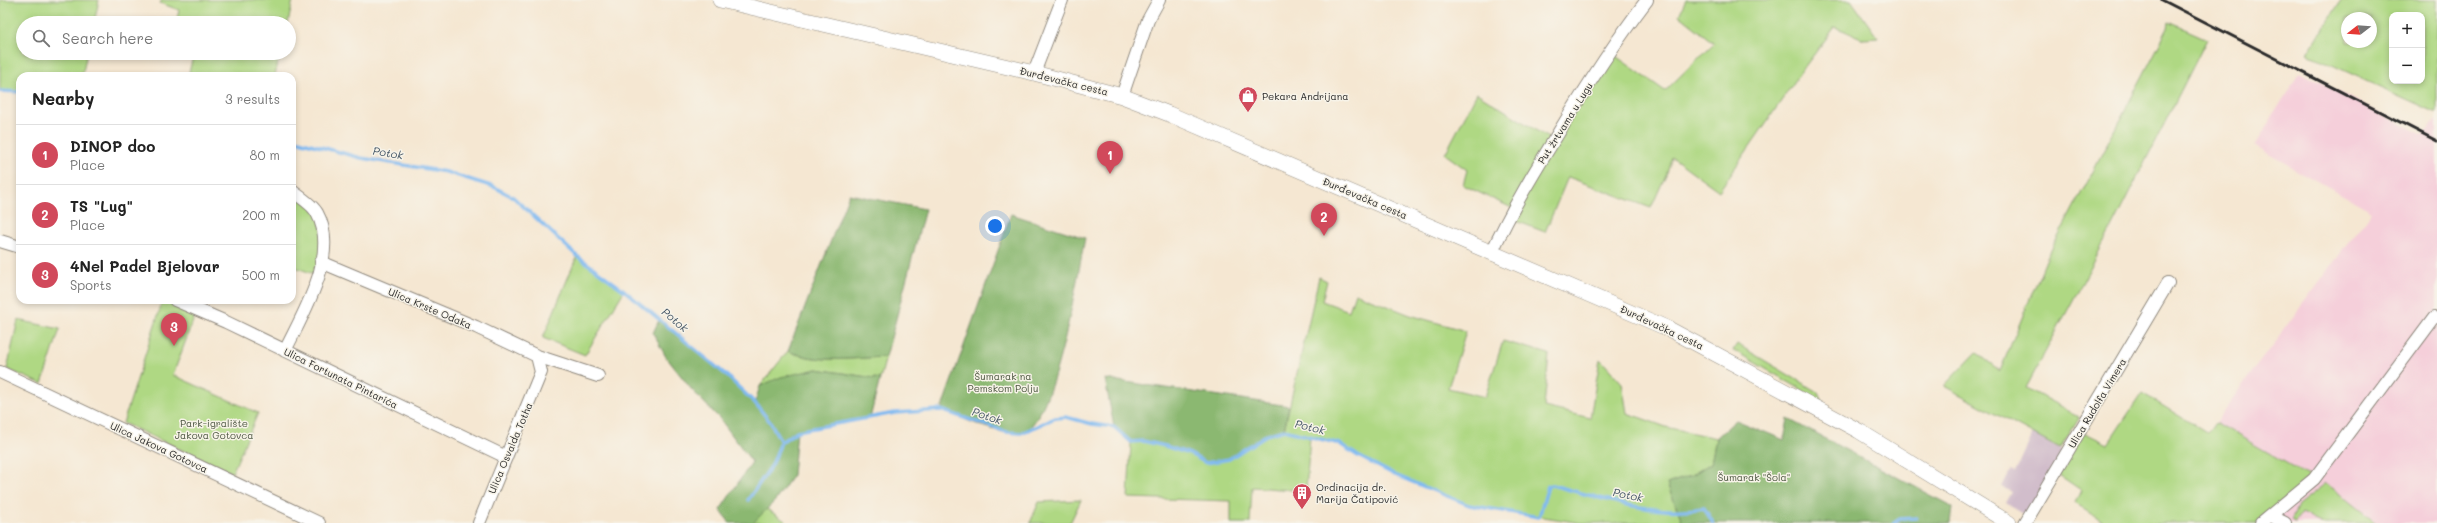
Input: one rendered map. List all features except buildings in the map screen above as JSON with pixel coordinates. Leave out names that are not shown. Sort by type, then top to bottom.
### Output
[{"type":"main road","name":"Đurđevačka cesta","points":[[720,0],[1034,73],[1122,96],[1223,136],[1669,329],[1859,431],[2008,523]]},
{"type":"street","points":[[1034,73],[1062,0]]},
{"type":"street","points":[[1122,96],[1148,20],[1159,0]]},
{"type":"street","name":"Put žrtvama u Lugu","points":[[1492,252],[1510,212],[1572,111],[1628,25],[1647,0]]},
{"type":"street","points":[[285,350],[318,282],[325,242],[317,212],[296,194]]},
{"type":"street","points":[[0,241],[16,246]]},
{"type":"street","name":"Ulica Krste Odaka","points":[[321,262],[476,327],[537,356],[598,376]]},
{"type":"street","name":"Ulica Rudolfa Vimera","points":[[2025,523],[2168,283]]},
{"type":"street","name":"Ulica Fortunata Pintarića","points":[[184,304],[285,350],[506,457]]},
{"type":"street","points":[[2266,520],[2314,479],[2434,318]]},
{"type":"street","name":"Ulica Osvalda Totha","points":[[479,523],[542,372],[537,356]]},
{"type":"street","name":"Ulica Jakova Gotovca","points":[[0,372],[319,523]]},
{"type":"street","points":[[2266,520],[2285,523]]},
{"type":"shaded area","points":[[2300,72],[2423,135],[2437,120],[2437,523],[2261,523],[2215,422],[2372,211],[2254,146]]},
{"type":"shaded area","points":[[2033,434],[2067,454],[2028,518],[2006,503],[2012,492],[2002,487],[2010,471],[2015,473]]},
{"type":"green space","points":[[0,0],[99,0],[96,16],[16,16],[16,60],[85,60],[83,72],[16,72],[16,92],[0,91]]},
{"type":"green space","points":[[162,0],[293,0],[290,16],[178,16],[179,10],[160,3]]},
{"type":"green space","points":[[1686,0],[1851,0],[1878,38],[1864,39],[1835,27],[1806,65],[1719,191],[1672,157],[1668,170],[1651,208],[1568,177],[1545,232],[1511,219],[1512,208],[1463,185],[1467,170],[1445,154],[1477,93],[1553,141],[1610,52],[1665,91],[1714,43],[1679,15]]},
{"type":"green space","points":[[2341,0],[2437,0],[2437,113],[2308,54]]},
{"type":"green space","points":[[2169,22],[2207,39],[2111,229],[2026,388],[2080,417],[2060,449],[1944,386],[1976,352],[2000,371],[2046,260],[2168,28]]},
{"type":"green space","points":[[192,60],[278,60],[276,72],[189,72]]},
{"type":"green space","points":[[296,194],[317,212],[325,242],[319,276],[296,267]]},
{"type":"green space","points":[[849,194],[925,209],[886,357],[824,359],[811,358],[788,351]]},
{"type":"green space","name":"Šumarak na Pemskom Polju","points":[[1011,214],[1085,238],[1071,312],[1055,375],[1045,402],[1035,422],[1023,432],[1015,433],[994,430],[941,410]]},
{"type":"green space","points":[[577,256],[624,291],[585,355],[543,338]]},
{"type":"green space","points":[[1319,277],[1327,281],[1322,301],[1349,311],[1355,293],[1410,315],[1466,331],[1448,388],[1485,397],[1503,341],[1549,354],[1544,407],[1590,418],[1600,359],[1622,383],[1627,413],[1666,427],[1716,438],[1711,463],[1692,475],[1667,484],[1683,523],[1581,523],[1469,505],[1395,475],[1358,456],[1340,444],[1310,436],[1306,491],[1252,487],[1250,523],[1231,523],[1231,501],[1128,498],[1131,442],[1143,441],[1190,454],[1244,450],[1266,435],[1284,430]]},
{"type":"green space","name":"Park-igralište Jakova Gotovca","points":[[162,304],[184,304],[197,310],[173,375],[258,413],[232,473],[123,423]]},
{"type":"green space","points":[[18,320],[60,329],[42,384],[7,369]]},
{"type":"green space","points":[[659,320],[725,374],[755,402],[760,386],[781,377],[817,369],[880,379],[870,418],[797,431],[793,475],[775,501],[753,523],[730,523],[720,510],[752,462],[720,419],[692,390],[666,357],[653,333]]},
{"type":"green space","points":[[1737,344],[1819,393],[1823,402],[1733,350]]},
{"type":"green space","points":[[788,351],[811,358],[824,359],[886,357],[880,379],[817,369],[760,386]]},
{"type":"green space","points":[[1105,379],[1289,406],[1284,430],[1266,435],[1229,459],[1206,463],[1190,454],[1165,446],[1143,441],[1131,442],[1114,427]]},
{"type":"green space","points":[[2142,393],[2207,433],[2215,422],[2314,479],[2261,523],[2106,523],[2075,503],[2081,490],[2056,473],[2081,431],[2108,444]]},
{"type":"green space","name":"Šumarak \"Šola\"","points":[[1788,419],[1953,507],[1951,523],[1683,523],[1667,484],[1692,475],[1711,463],[1716,438],[1736,420],[1784,440]]},
{"type":"green space","points":[[2326,483],[2376,523],[2323,523],[2301,513],[2295,522],[2291,520],[2298,505]]},
{"type":"green space","points":[[1081,500],[1070,523],[1030,523],[1039,502]]},
{"type":"green space","points":[[767,509],[788,523],[753,523]]},
{"type":"waterway","name":"Potok","points":[[0,91],[16,92]]},
{"type":"waterway","name":"Potok","points":[[296,140],[361,158],[446,172],[494,187],[513,197],[577,256],[625,291],[725,374],[755,403],[771,423],[781,442],[797,431],[895,413],[941,410],[1007,432],[1021,433],[1055,418],[1066,417],[1092,424],[1114,427],[1131,442],[1143,441],[1165,446],[1190,454],[1206,463],[1229,459],[1266,435],[1284,430],[1340,444],[1358,456],[1395,475],[1469,505],[1539,517],[1548,486],[1552,485],[1628,505],[1647,508],[1666,510],[1704,508],[1713,523]]},
{"type":"waterway","points":[[748,500],[772,465],[781,442]]},
{"type":"waterway","name":"Potok","points":[[1894,523],[1900,519],[1916,518]]},
{"type":"railway","points":[[2162,0],[2437,141]]},
{"type":"place","name":"Pekara Andrijana","points":[[1248,113]]},
{"type":"place","name":"DINOP doo","points":[[1110,174]]},
{"type":"place","name":"TS \"Lug\"","points":[[1324,236]]},
{"type":"place","name":"4Nel Padel Bjelovar","points":[[174,346]]},
{"type":"place","name":"Ordinacija dr. Marija Čatipović","points":[[1302,510]]}]
